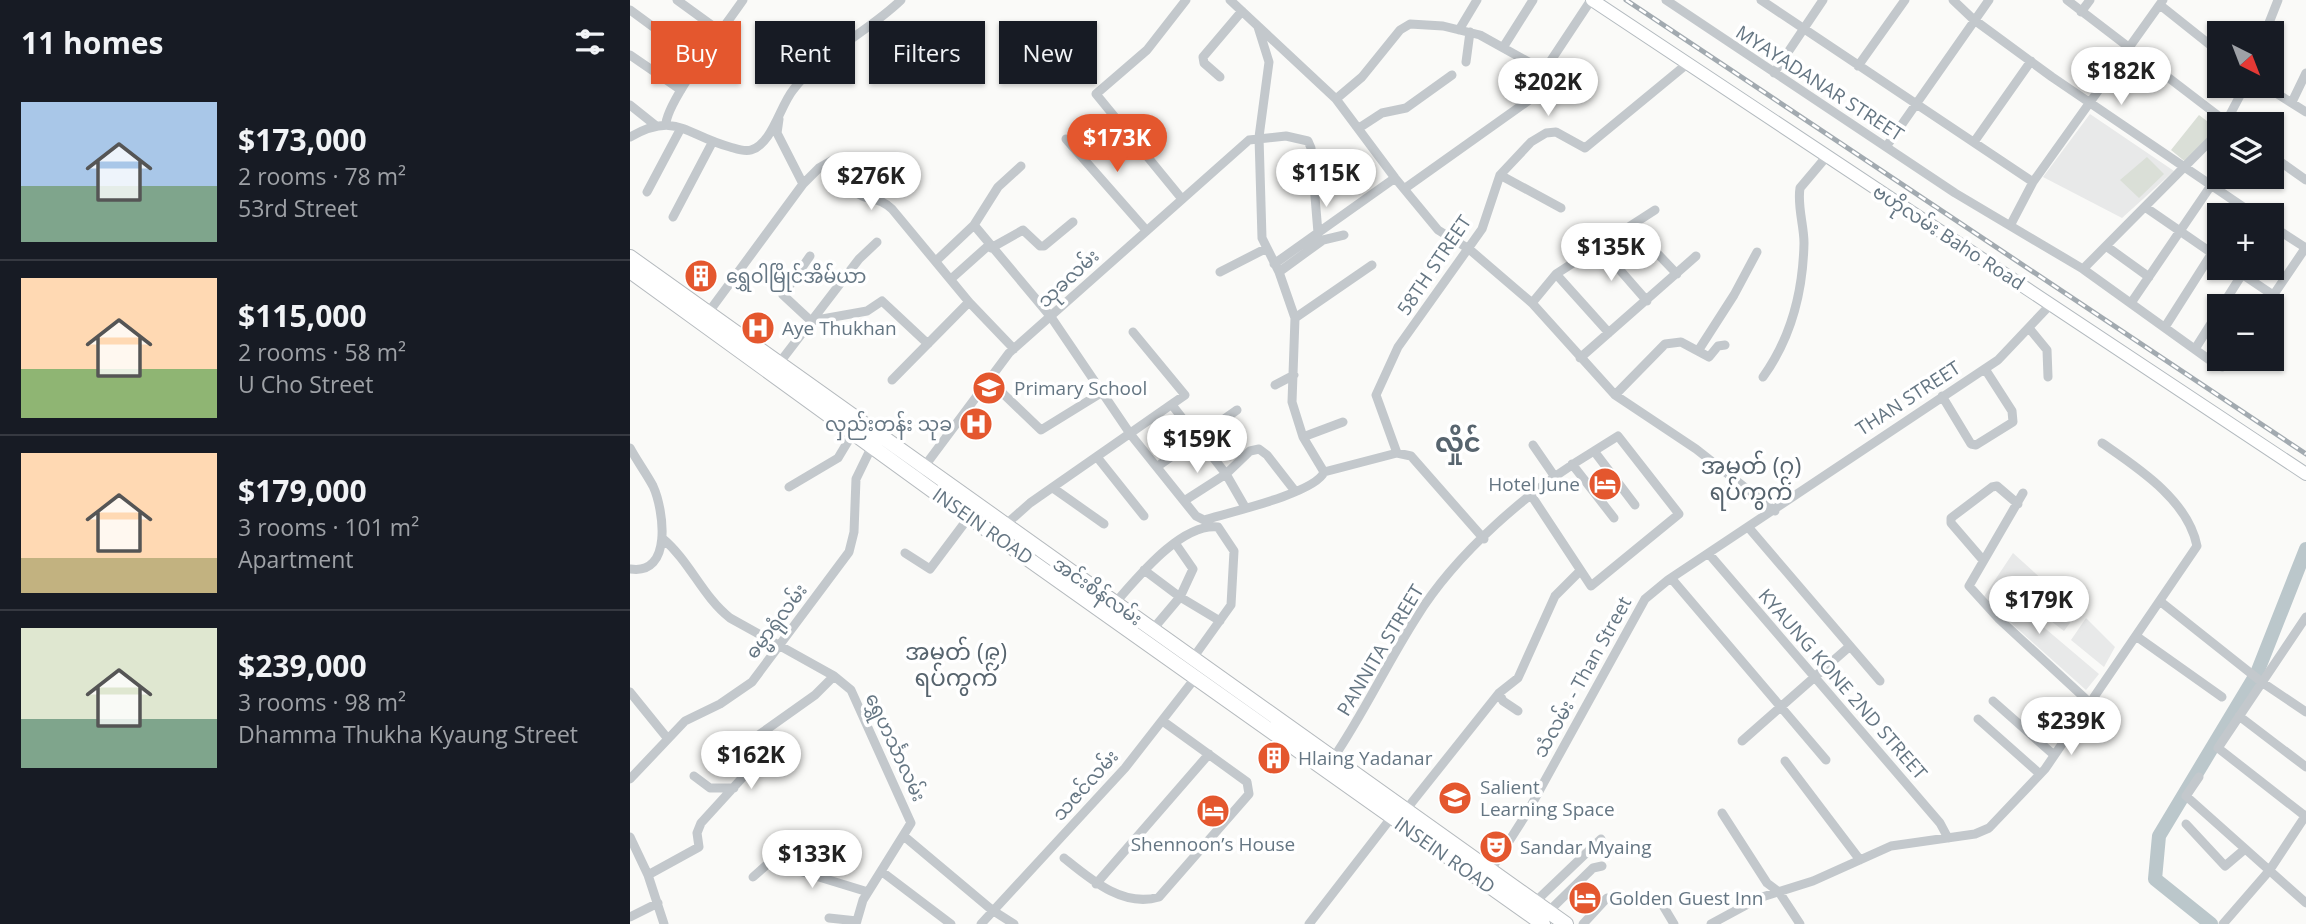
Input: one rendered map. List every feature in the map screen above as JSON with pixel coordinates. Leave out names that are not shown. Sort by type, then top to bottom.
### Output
[{"type":"main road","name":"ဗဟိုလမ်း Baho Road","points":[[1591,0],[2306,474]]},
{"type":"main road","name":"အင်းစိန်လမ်း","points":[[630,257],[708,313],[775,368],[919,473],[973,511],[1004,526],[1153,629],[1198,667]]},
{"type":"main road","points":[[630,271],[775,368],[853,433],[875,441]]},
{"type":"main road","name":"INSEIN ROAD","points":[[973,511],[1198,667],[1329,764]]},
{"type":"main road","points":[[1329,764],[1399,812]]},
{"type":"main road","name":"INSEIN ROAD","points":[[1399,812],[1485,873]]},
{"type":"main road","points":[[1485,873],[1539,912],[1564,923]]},
{"type":"street","points":[[636,0],[630,9],[651,25]]},
{"type":"street","points":[[677,0],[706,21]]},
{"type":"street","points":[[728,21],[742,0]]},
{"type":"street","points":[[630,137],[655,125],[666,123],[748,152],[759,147],[793,90],[828,56],[901,0]]},
{"type":"street","points":[[1182,199],[1097,97],[1147,50],[1186,0]]},
{"type":"street","points":[[1230,0],[1336,99],[1404,190],[1438,230],[1469,249],[1532,303],[1615,395],[1696,449],[1775,511]]},
{"type":"street","points":[[1459,30],[1477,0]]},
{"type":"street","points":[[1504,46],[1533,0]]},
{"type":"street","points":[[1545,71],[1591,0]]},
{"type":"street","name":"MYAYADANAR STREET","points":[[1666,0],[1955,193],[2083,269],[2207,358]]},
{"type":"street","points":[[1761,0],[2034,181]]},
{"type":"street","points":[[1774,73],[1823,0]]},
{"type":"street","points":[[1858,66],[1905,0]]},
{"type":"street","points":[[1953,0],[1973,19],[2089,104],[2207,185]]},
{"type":"street","points":[[1886,147],[1973,19],[1989,0]]},
{"type":"street","points":[[2067,0],[2211,112]]},
{"type":"street","points":[[2081,12],[2090,0]]},
{"type":"street","points":[[2270,21],[2278,0]]},
{"type":"street","points":[[2011,224],[2034,181],[2162,2],[2207,41]]},
{"type":"street","points":[[1220,77],[1205,63],[1203,57],[1242,11]]},
{"type":"street","points":[[1336,99],[1362,77],[1400,30],[1410,24],[1470,33],[1504,46],[1545,71],[1556,74],[1566,69],[1577,76],[1589,78]]},
{"type":"street","points":[[1258,26],[1269,62],[1259,137],[1262,238],[1265,249],[1277,268],[1295,318],[1292,402],[1303,437],[1324,472]]},
{"type":"street","points":[[1466,62],[1470,33]]},
{"type":"street","points":[[1269,62],[1282,46]]},
{"type":"street","points":[[630,55],[681,90]]},
{"type":"street","points":[[1974,142],[2031,61]]},
{"type":"street","name":"58TH STREET","points":[[1397,453],[1376,396],[1398,347],[1469,249],[1483,225],[1500,175],[1531,142],[1546,133],[1556,132],[1585,148],[1687,64]]},
{"type":"street","points":[[2292,102],[2306,73]]},
{"type":"street","points":[[1359,128],[1382,113],[1406,108],[1452,75]]},
{"type":"street","points":[[666,123],[668,110],[685,84]]},
{"type":"street","points":[[1404,190],[1549,86]]},
{"type":"street","points":[[2284,97],[2306,112]]},
{"type":"street","points":[[630,105],[655,125]]},
{"type":"street","points":[[779,113],[777,133],[803,184]]},
{"type":"street","points":[[647,192],[681,128]]},
{"type":"street","points":[[1259,137],[1300,137],[1309,143],[1318,233]]},
{"type":"street","name":"သုခလမ်း","points":[[919,473],[1014,349],[1249,140],[1259,137]]},
{"type":"street","points":[[1066,139],[1146,230]]},
{"type":"street","points":[[673,217],[713,141]]},
{"type":"street","points":[[2083,269],[2207,145]]},
{"type":"street","points":[[1763,377],[1788,330],[1800,292],[1804,243],[1800,188],[1827,156]]},
{"type":"street","points":[[708,313],[803,184],[819,168],[833,160],[841,163],[861,196],[880,199],[892,209],[937,260],[969,302],[1014,349]]},
{"type":"street","points":[[2284,164],[2306,180]]},
{"type":"street","points":[[937,260],[974,225],[998,187],[1021,166]]},
{"type":"street","points":[[1500,175],[1561,208]]},
{"type":"street","points":[[1277,268],[1318,233],[1395,178]]},
{"type":"street","points":[[2131,303],[2209,189]]},
{"type":"street","points":[[2212,189],[2229,203]]},
{"type":"street","points":[[2145,208],[2207,251]]},
{"type":"street","points":[[1532,303],[1556,274],[1655,209]]},
{"type":"street","points":[[951,279],[990,246],[1023,230],[1040,246],[1044,246],[1073,222]]},
{"type":"street","points":[[974,225],[1051,317],[1131,435],[1196,516],[1204,520],[1314,484],[1324,472],[1397,453],[1417,460],[1484,539]]},
{"type":"street","points":[[1631,226],[1677,274]]},
{"type":"street","points":[[2274,294],[2306,247],[2284,233]]},
{"type":"street","points":[[1277,268],[1323,240],[1344,234]]},
{"type":"street","points":[[775,368],[859,259],[877,242]]},
{"type":"street","points":[[1598,245],[1647,301]]},
{"type":"street","points":[[2106,246],[2149,277]]},
{"type":"street","points":[[1220,272],[1265,249]]},
{"type":"street","points":[[1698,351],[1734,295],[1756,252]]},
{"type":"street","points":[[810,256],[783,295],[811,321]]},
{"type":"street","points":[[1580,358],[1696,256]]},
{"type":"street","points":[[1295,318],[1372,265]]},
{"type":"street","points":[[2165,327],[2207,267]]},
{"type":"street","points":[[1556,274],[1609,333]]},
{"type":"street","points":[[2255,280],[2272,294]]},
{"type":"street","points":[[811,321],[867,311],[882,301],[928,344]]},
{"type":"street","points":[[892,380],[969,302]]},
{"type":"street","name":"THAN STREET","points":[[1775,511],[1840,463],[1998,360],[2051,304]]},
{"type":"street","points":[[2029,328],[2047,350],[2048,377]]},
{"type":"street","points":[[2195,349],[2207,330]]},
{"type":"street","points":[[1004,526],[1185,395],[1133,332]]},
{"type":"street","points":[[1615,395],[1665,344],[1681,342],[1709,357],[1718,346],[1725,345]]},
{"type":"street","points":[[1942,396],[1971,444],[1976,445],[2013,422],[2012,411],[1985,369]]},
{"type":"street","points":[[1275,385],[1294,375]]},
{"type":"street","points":[[989,380],[1041,430],[1101,393]]},
{"type":"street","points":[[1172,405],[1226,474],[1245,507]]},
{"type":"street","points":[[1158,466],[1237,410]]},
{"type":"street","points":[[1303,437],[1343,422]]},
{"type":"street","points":[[789,487],[838,458],[853,433]]},
{"type":"street","name":"PANNITA STREET","points":[[1329,764],[1359,720],[1417,615],[1450,571],[1531,495],[1572,464],[1621,436],[1679,514],[1592,586],[1580,571]]},
{"type":"street","name":"ဓမ္မာရုံလမ်း","points":[[630,779],[685,721],[743,690],[781,645],[849,552],[854,532],[856,478],[875,441]]},
{"type":"street","points":[[1711,924],[1759,898],[1813,881],[1892,846],[1975,834],[1989,828],[2040,774],[2197,546],[2195,534],[2160,485],[2102,443]]},
{"type":"street","points":[[1534,445],[1555,477]]},
{"type":"street","points":[[630,448],[653,486],[659,507],[662,538],[660,552],[648,566],[630,569]]},
{"type":"street","points":[[1184,501],[1226,474],[1250,451],[1259,449],[1267,455],[1295,491]]},
{"type":"street","points":[[1594,451],[1635,505]]},
{"type":"street","points":[[1097,457],[1144,516]]},
{"type":"street","points":[[630,471],[637,461]]},
{"type":"street","points":[[1572,464],[1615,518]]},
{"type":"street","points":[[1982,559],[1951,523],[1951,518],[1992,486],[1997,486],[2018,504]]},
{"type":"street","points":[[1053,488],[1104,524]]},
{"type":"street","points":[[2023,493],[1969,582],[1971,589],[1999,620],[2089,702]]},
{"type":"street","points":[[1309,924],[1499,693],[1518,678],[1555,596],[1580,571],[1531,495]]},
{"type":"street","points":[[905,553],[930,569],[973,511]]},
{"type":"street","name":"သံလမ်း - Than Street","points":[[1485,873],[1527,813],[1645,599],[1671,578],[1775,511]]},
{"type":"street","name":"သဇင်လမ်း","points":[[981,924],[1164,722],[1198,667],[1220,621],[1231,605],[1234,551],[1218,527],[1203,525],[1175,543],[1144,570],[1115,603]]},
{"type":"street","points":[[1749,528],[1880,681]]},
{"type":"street","name":"ရွှေဟင်္သာလမ်း","points":[[662,538],[676,550],[701,581],[714,606],[730,618],[834,676],[851,690],[911,823],[905,837]]},
{"type":"street","points":[[1153,629],[1180,597],[1193,569],[1175,543]]},
{"type":"street","name":"KYAUNG KONE 2ND STREET","points":[[1709,554],[1940,823],[1948,838]]},
{"type":"street","points":[[1144,570],[1180,597],[1220,621]]},
{"type":"street","points":[[1671,578],[1826,760]]},
{"type":"street","points":[[2161,601],[2258,678],[2306,712]]},
{"type":"street","points":[[2223,924],[2269,871],[2306,815],[2218,748],[2239,716],[2258,678],[2274,665],[2306,617]]},
{"type":"street","points":[[2297,632],[2306,638]]},
{"type":"street","points":[[2136,636],[2222,697]]},
{"type":"street","points":[[1742,741],[1850,646]]},
{"type":"street","points":[[648,875],[699,847],[697,833],[701,823],[716,803],[736,788],[748,765],[753,739],[815,695],[834,676]]},
{"type":"street","points":[[630,692],[668,739]]},
{"type":"street","points":[[1499,693],[1503,701],[1518,711]]},
{"type":"street","points":[[1993,701],[2054,755]]},
{"type":"street","points":[[2239,716],[2306,767]]},
{"type":"street","points":[[1978,719],[2040,774]]},
{"type":"street","points":[[1064,858],[1096,884],[1118,894],[1151,900],[1164,894],[1249,794],[1247,782],[1164,722]]},
{"type":"street","points":[[1096,884],[1209,754]]},
{"type":"street","points":[[1785,761],[1860,860]]},
{"type":"street","points":[[694,776],[710,788],[736,788]]},
{"type":"street","points":[[2199,777],[2186,796],[2306,903]]},
{"type":"street","points":[[1722,813],[1767,883],[1779,892],[1800,924]]},
{"type":"street","points":[[2186,824],[2225,866],[2245,849]]},
{"type":"street","points":[[630,837],[648,875],[664,924]]},
{"type":"street","points":[[829,918],[856,922],[868,892],[905,837],[992,910],[1014,924]]},
{"type":"street","points":[[1539,912],[1601,839]]},
{"type":"street","points":[[753,877],[770,862],[868,892]]},
{"type":"street","points":[[1539,912],[1593,868],[1602,866]]},
{"type":"street","points":[[881,871],[951,924]]},
{"type":"street","points":[[1583,924],[1607,898]]},
{"type":"street","points":[[1659,899],[1674,924]]},
{"type":"street","points":[[630,917],[658,903]]},
{"type":"shaded area","points":[[2090,114],[2174,171],[2122,218],[2043,177]]},
{"type":"shaded area","points":[[2199,115],[2207,121],[2207,140],[2188,164],[2171,150]]},
{"type":"shaded area","points":[[2147,157],[2164,174],[2139,198],[2120,180]]},
{"type":"shaded area","points":[[2013,553],[2078,612],[2064,631],[2039,612],[2034,619],[2099,674],[2086,690],[1983,598]]},
{"type":"shaded area","points":[[2086,618],[2115,647],[2104,667],[2071,640]]},
{"type":"waterway","points":[[2211,924],[2155,879],[2159,836],[2257,673],[2306,549]]},
{"type":"railway","points":[[1626,0],[2306,454]]},
{"type":"place","name":"ရွှေဝါမြိုင်အိမ်ယာ","points":[[701,276]]},
{"type":"place","name":"Aye Thukhan","points":[[758,328]]},
{"type":"place","name":"Primary School","points":[[989,388]]},
{"type":"place","name":"လှည်းတန်း သုခ","points":[[976,424]]},
{"type":"place","name":"Hotel June","points":[[1605,484]]},
{"type":"place","name":"Hlaing Yadanar","points":[[1274,758]]},
{"type":"place","name":"Salient Learning Space","points":[[1455,798]]},
{"type":"place","name":"Shennoon’s House","points":[[1213,811]]},
{"type":"place","name":"Sandar Myaing","points":[[1496,847]]},
{"type":"place","name":"Golden Guest Inn","points":[[1585,898]]},
{"type":"district","name":"လှိုင်","points":[[1458,443]]},
{"type":"district","name":"အမှတ် (၇) ရပ်ကွက်","points":[[1751,479]]},
{"type":"district","name":"အမှတ် (၉) ရပ်ကွက်","points":[[956,665]]}]
